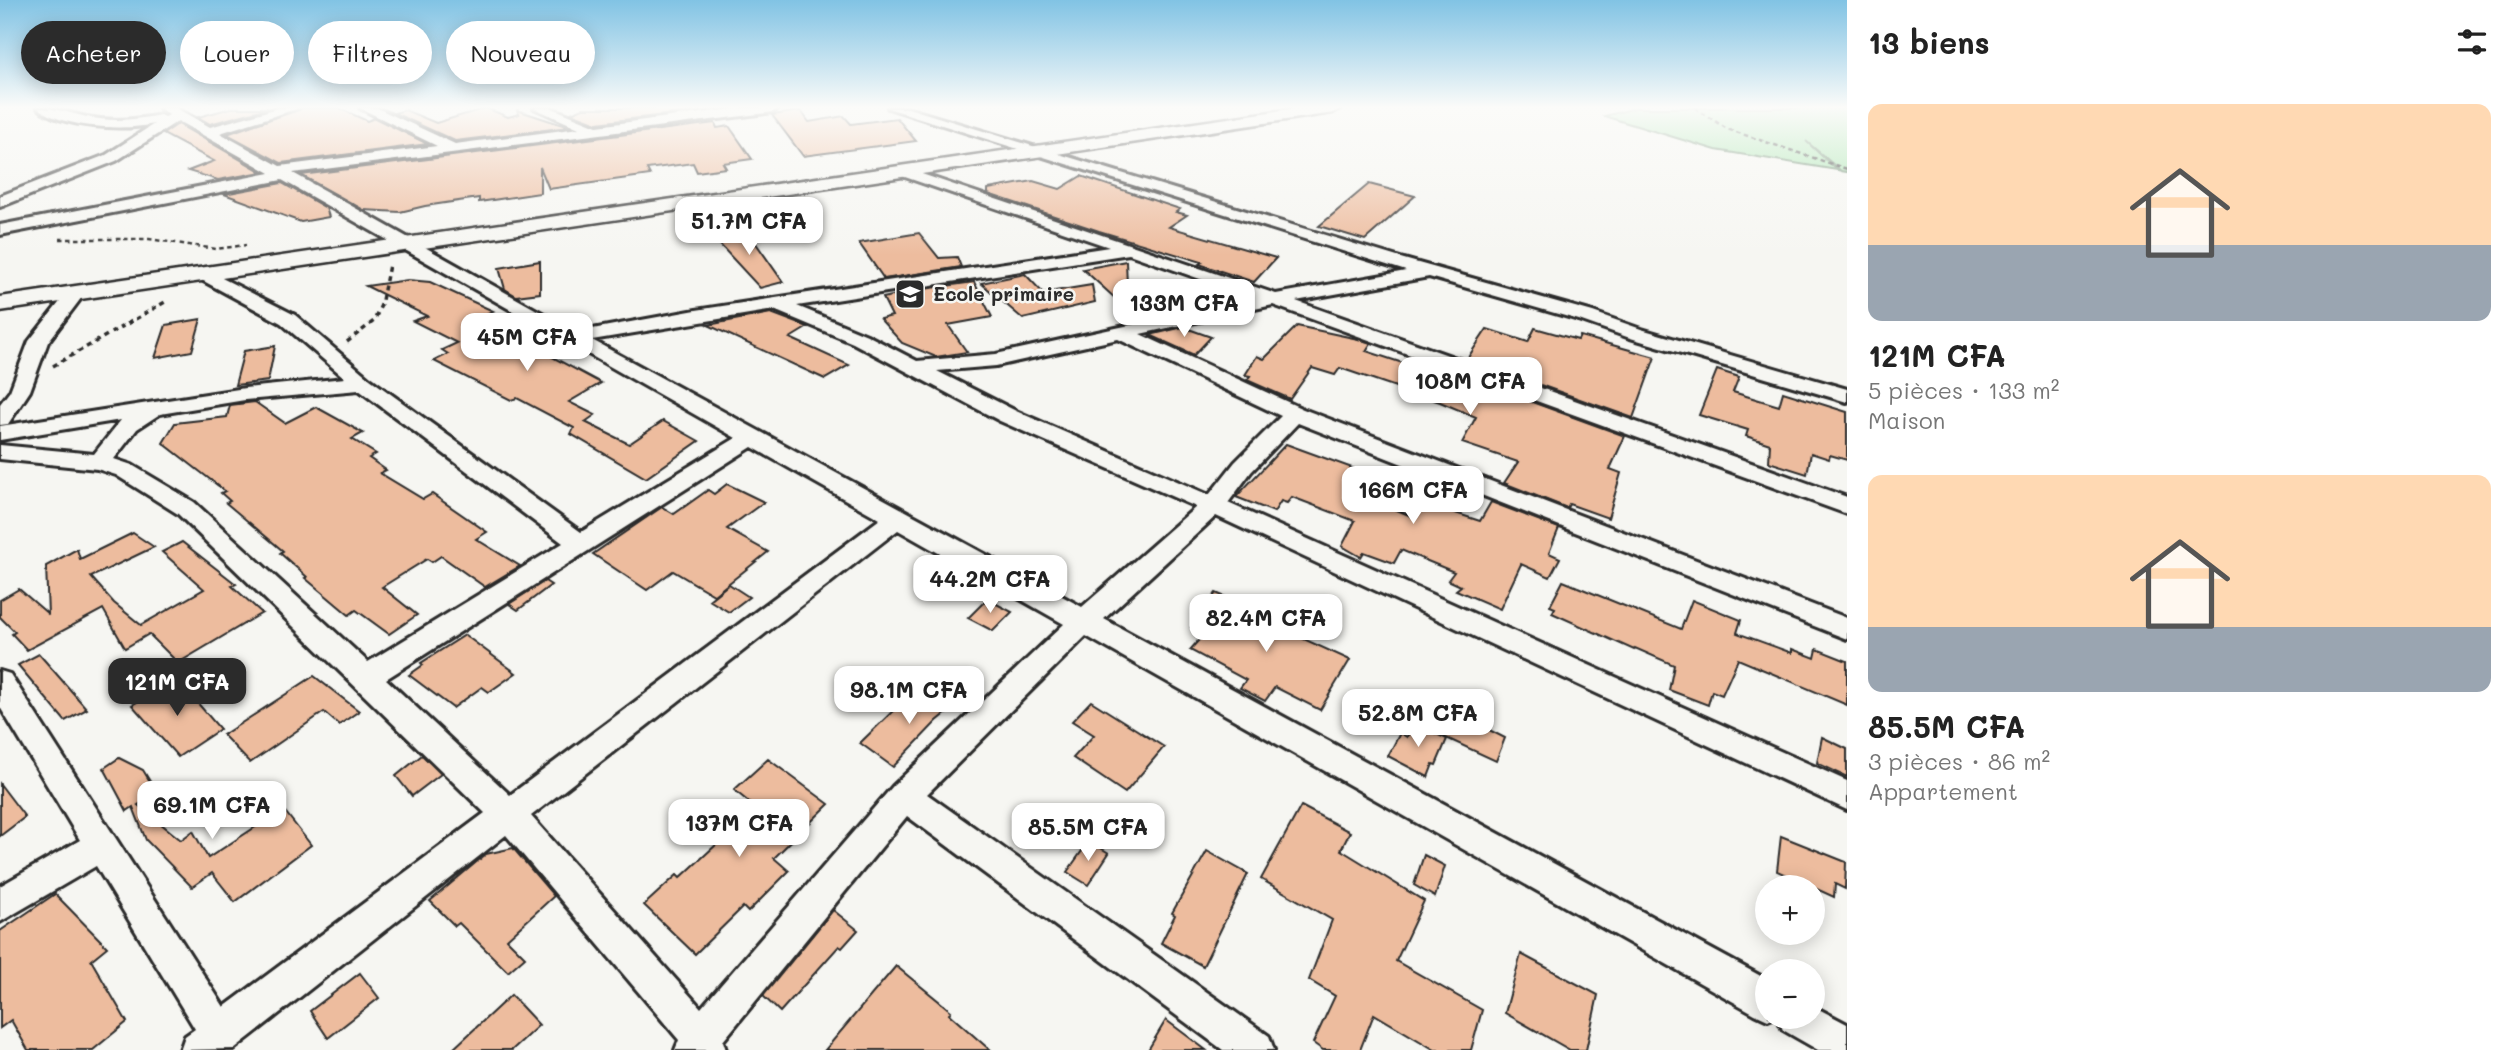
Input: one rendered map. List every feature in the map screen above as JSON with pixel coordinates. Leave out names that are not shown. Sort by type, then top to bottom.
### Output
[{"type":"street","points":[[0,202],[112,157]]},
{"type":"street","points":[[251,157],[1755,994]]},
{"type":"street","points":[[0,230],[279,173],[384,157]]},
{"type":"street","points":[[0,304],[1011,157]]},
{"type":"street","points":[[1052,157],[1847,396]]},
{"type":"street","points":[[904,172],[1218,279],[1847,506]]},
{"type":"street","points":[[573,338],[1129,250]]},
{"type":"street","points":[[916,367],[996,360],[1271,300],[1429,272]]},
{"type":"street","points":[[204,274],[288,319],[363,383],[581,544]]},
{"type":"street","points":[[0,419],[23,383],[39,341],[76,293]]},
{"type":"street","points":[[777,304],[860,338],[1008,416],[1214,505],[1847,796]]},
{"type":"street","points":[[1121,333],[1295,414],[1847,629]]},
{"type":"street","points":[[1746,365],[1847,378]]},
{"type":"street","points":[[0,433],[245,394],[363,383]]},
{"type":"street","points":[[100,462],[129,424],[156,407]]},
{"type":"street","points":[[0,452],[100,462],[124,470],[186,508],[509,816],[701,1046],[904,796],[1084,621],[1214,505],[1243,467],[1295,414]]},
{"type":"street","points":[[366,677],[753,437]]},
{"type":"street","points":[[2,690],[102,845],[210,1042],[898,518]]},
{"type":"street","points":[[904,796],[1255,1050]]},
{"type":"street","points":[[0,905],[102,845]]},
{"type":"street","points":[[1818,1029],[1847,1045]]},
{"type":"path","points":[[1811,157],[1847,169]]},
{"type":"path","points":[[53,239],[149,239],[216,249],[253,245]]},
{"type":"path","points":[[332,356],[374,321],[378,313],[389,265],[379,248]]},
{"type":"path","points":[[23,383],[171,299]]},
{"type":"green space","points":[[1758,157],[1823,157],[1837,170]]},
{"type":"green space","points":[[1825,157],[1847,157],[1847,172],[1841,171]]},
{"type":"building","points":[[206,157],[236,157],[262,172],[218,180],[188,171],[214,161]]},
{"type":"building","points":[[270,157],[327,157],[281,163]]},
{"type":"building","points":[[444,157],[752,159],[723,163],[726,168],[697,172],[693,163],[647,169],[650,175],[549,189],[540,167],[540,193],[479,202],[479,198],[400,212],[364,210],[301,175]]},
{"type":"building","points":[[1081,176],[1180,209],[1176,212],[1187,215],[1169,227],[1276,258],[1254,282],[1199,264],[1202,262],[988,194],[988,189],[1033,181],[1060,189]]},
{"type":"building","points":[[282,183],[326,208],[329,217],[301,222],[224,194]]},
{"type":"building","points":[[1369,184],[1415,196],[1365,240],[1319,226]]},
{"type":"building","points":[[746,229],[783,282],[760,288],[711,235]]},
{"type":"building","points":[[919,233],[939,258],[957,257],[961,267],[884,279],[859,243]]},
{"type":"building","points":[[540,261],[540,293],[516,296],[505,289],[499,268]]},
{"type":"building","points":[[1126,261],[1128,310],[1083,269]]},
{"type":"building","points":[[1025,274],[1043,293],[1092,285],[1095,302],[1023,319],[981,283]]},
{"type":"building","points":[[408,280],[430,282],[493,311],[478,317],[544,349],[541,351],[601,383],[569,402],[595,415],[585,422],[629,444],[663,421],[699,441],[646,478],[571,434],[574,428],[517,398],[511,400],[434,361],[448,354],[442,350],[457,343],[413,321],[427,316],[366,286]]},
{"type":"building","points":[[974,282],[992,317],[948,325],[967,352],[936,357],[902,343],[880,319],[892,316],[883,298],[897,295],[895,293]]},
{"type":"building","points":[[771,313],[808,327],[790,338],[849,365],[825,379],[708,325]]},
{"type":"building","points":[[201,319],[192,351],[155,358],[166,325]]},
{"type":"building","points":[[1297,326],[1371,343],[1366,351],[1415,367],[1417,365],[1447,371],[1625,436],[1610,469],[1621,473],[1608,518],[1569,504],[1567,508],[1504,483],[1518,462],[1462,443],[1476,417],[1440,402],[1340,368],[1335,375],[1312,368],[1290,399],[1247,380],[1250,376],[1245,375],[1257,356],[1264,359]]},
{"type":"building","points":[[1183,327],[1211,337],[1194,355],[1150,335]]},
{"type":"building","points":[[1535,328],[1578,340],[1580,336],[1655,357],[1633,418],[1467,359],[1487,329],[1528,342]]},
{"type":"building","points":[[275,346],[268,381],[235,385],[244,351]]},
{"type":"building","points":[[1717,370],[1739,377],[1733,392],[1779,406],[1783,392],[1847,412],[1847,460],[1830,455],[1829,459],[1811,453],[1807,474],[1769,462],[1770,444],[1746,436],[1748,430],[1699,415]]},
{"type":"building","points":[[255,402],[285,423],[316,407],[363,433],[352,439],[376,454],[369,458],[386,470],[380,473],[423,499],[432,494],[487,532],[476,539],[520,566],[485,587],[441,556],[432,562],[427,559],[382,587],[417,615],[389,634],[356,610],[349,615],[305,578],[307,577],[280,553],[283,551],[226,503],[230,501],[221,493],[225,491],[163,443],[175,423],[227,417],[230,405]]},
{"type":"building","points":[[1286,444],[1355,469],[1350,477],[1359,480],[1354,492],[1411,516],[1424,496],[1444,503],[1446,510],[1480,521],[1491,502],[1559,528],[1549,553],[1560,558],[1550,577],[1521,564],[1500,609],[1456,590],[1461,586],[1448,580],[1454,572],[1401,550],[1394,563],[1364,552],[1361,557],[1342,546],[1355,521],[1292,497],[1287,503],[1281,501],[1274,512],[1236,497]]},
{"type":"building","points":[[727,484],[764,502],[727,529],[768,552],[714,595],[673,571],[647,590],[593,554],[662,507],[674,514],[708,490],[714,494]]},
{"type":"building","points":[[133,533],[154,547],[91,577],[114,603],[141,625],[204,589],[162,552],[182,542],[236,584],[232,586],[262,613],[178,663],[149,634],[125,648],[103,609],[27,650],[12,634],[15,632],[0,617],[0,600],[19,589],[48,614],[46,566],[77,549],[80,559]]},
{"type":"building","points":[[545,581],[551,585],[518,610],[509,604]]},
{"type":"building","points":[[1563,581],[1681,629],[1692,600],[1741,620],[1737,633],[1792,653],[1792,649],[1815,658],[1817,649],[1847,661],[1847,705],[1738,659],[1722,695],[1712,691],[1708,705],[1669,690],[1674,665],[1552,613],[1555,608],[1550,606]]},
{"type":"building","points":[[729,584],[749,597],[729,612],[709,600]]},
{"type":"building","points":[[1216,593],[1255,610],[1251,615],[1350,660],[1320,710],[1275,687],[1265,701],[1240,688],[1246,680],[1190,650],[1205,633],[1191,627]]},
{"type":"building","points":[[987,599],[1012,612],[993,631],[968,618]]},
{"type":"building","points":[[465,635],[516,673],[489,692],[482,687],[453,708],[409,675],[423,665],[421,663]]},
{"type":"building","points":[[39,654],[87,709],[65,721],[18,665]]},
{"type":"building","points":[[314,676],[359,711],[339,725],[324,712],[250,763],[223,735]]},
{"type":"building","points":[[177,679],[220,729],[178,757],[132,705]]},
{"type":"building","points":[[944,685],[964,699],[937,721],[893,767],[860,743],[899,705],[912,714]]},
{"type":"building","points":[[1091,701],[1164,747],[1125,793],[1073,758],[1094,735],[1072,721]]},
{"type":"building","points":[[1452,711],[1505,738],[1496,761],[1442,736]]},
{"type":"building","points":[[1413,723],[1447,739],[1428,777],[1388,756],[1400,733],[1407,737]]},
{"type":"building","points":[[1822,737],[1847,749],[1847,777],[1817,763]]},
{"type":"building","points":[[422,755],[441,774],[412,796],[396,776]]},
{"type":"building","points":[[119,758],[143,770],[157,793],[138,805],[181,840],[193,831],[208,858],[283,809],[311,845],[235,902],[212,873],[192,887],[146,840],[133,807],[127,811],[104,768]]},
{"type":"building","points":[[768,759],[829,804],[774,858],[789,871],[748,912],[743,907],[695,954],[644,905],[677,875],[680,878],[756,808],[734,790]]},
{"type":"building","points":[[0,784],[25,817],[0,836]]},
{"type":"building","points":[[1301,806],[1350,832],[1341,850],[1424,901],[1396,961],[1482,1010],[1471,1050],[1435,1050],[1374,1014],[1360,1050],[1323,1050],[1313,1043],[1335,996],[1309,980],[1332,920],[1261,879]]},
{"type":"building","points":[[1781,836],[1846,862],[1845,889],[1835,884],[1834,897],[1825,893],[1825,875],[1786,875],[1777,871]]},
{"type":"building","points":[[1089,841],[1109,853],[1088,885],[1067,872]]},
{"type":"building","points":[[513,848],[554,896],[507,939],[525,957],[508,972],[459,923],[455,926],[430,901],[486,854]]},
{"type":"building","points":[[1207,851],[1248,874],[1203,966],[1161,943],[1175,915],[1172,913]]},
{"type":"building","points":[[1424,855],[1445,866],[1435,897],[1414,885]]},
{"type":"building","points":[[55,894],[107,947],[91,960],[127,1022],[93,1050],[28,1050],[11,1020],[0,1028],[0,931]]},
{"type":"building","points":[[833,910],[858,930],[842,948],[839,946],[780,1012],[763,996]]},
{"type":"building","points":[[1521,954],[1598,995],[1586,1050],[1570,1050],[1505,1013]]},
{"type":"building","points":[[896,966],[951,1011],[949,1014],[990,1050],[825,1050]]},
{"type":"building","points":[[360,973],[379,998],[328,1038],[310,1011]]},
{"type":"building","points":[[511,995],[539,1025],[512,1050],[452,1050]]},
{"type":"building","points":[[1166,1020],[1206,1050],[1148,1050]]},
{"type":"place","name":"Ecole primaire","points":[[910,294]]}]
